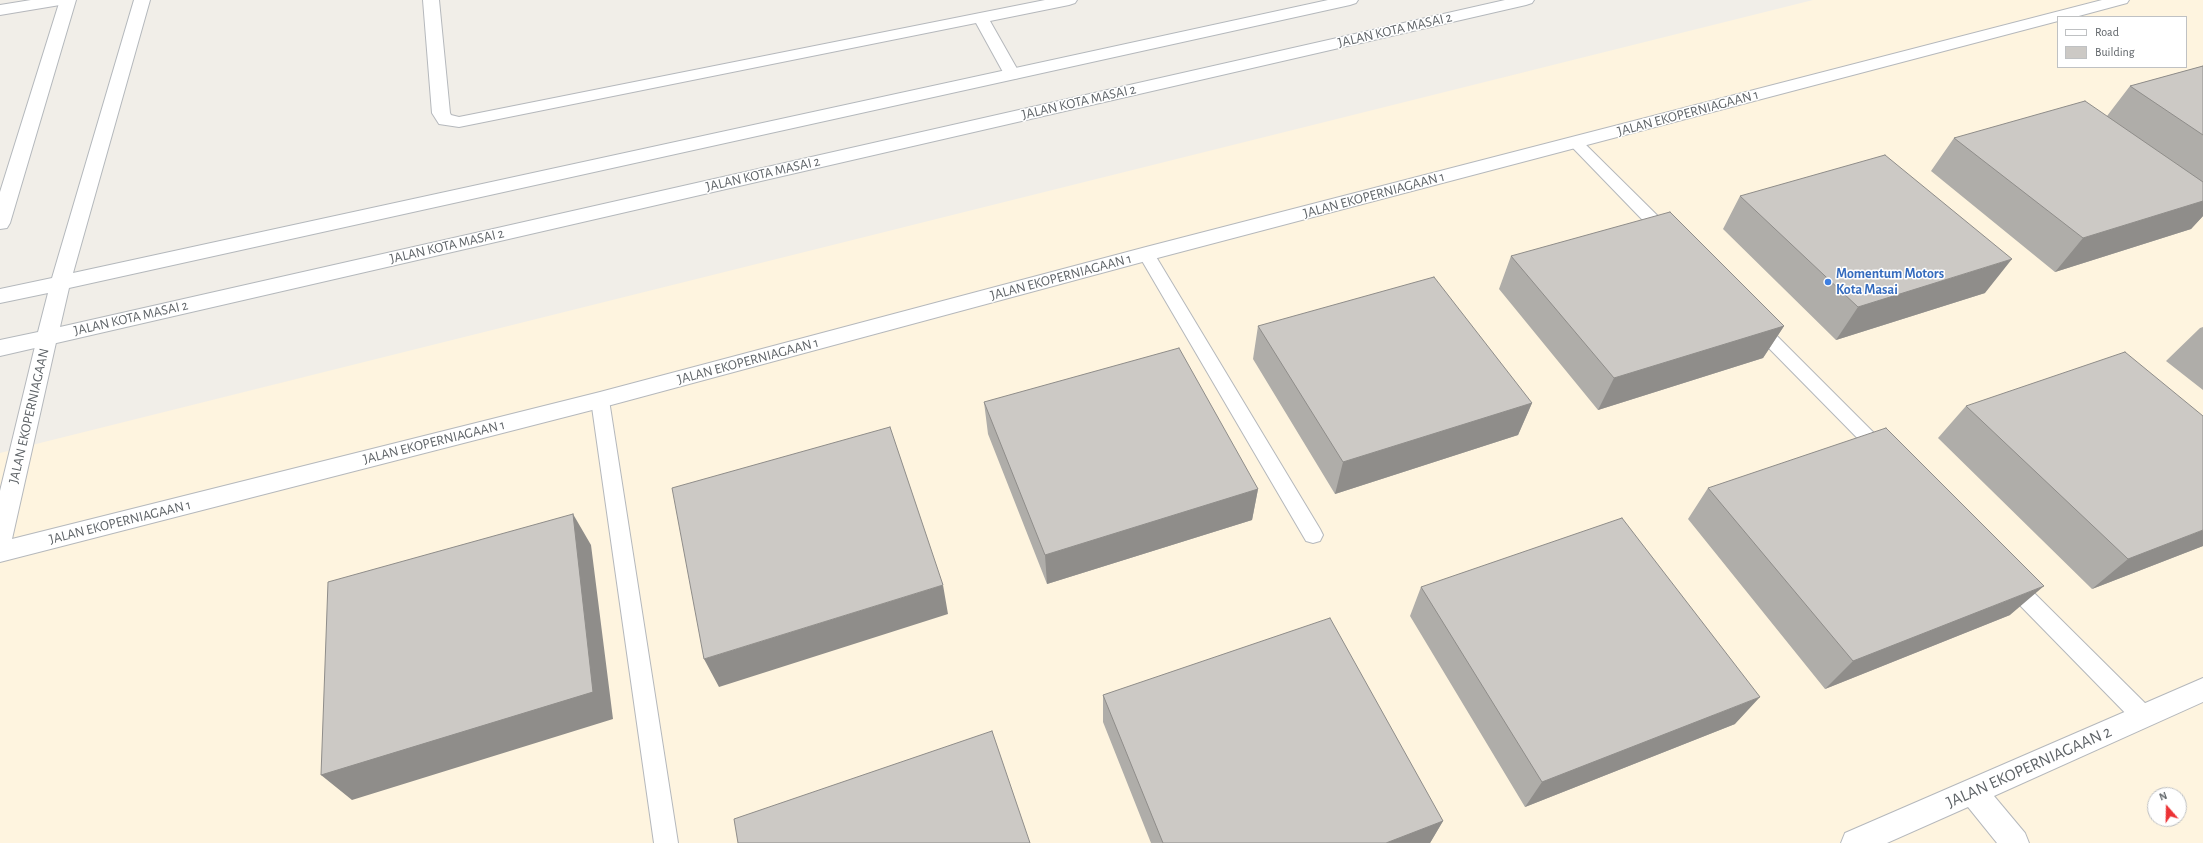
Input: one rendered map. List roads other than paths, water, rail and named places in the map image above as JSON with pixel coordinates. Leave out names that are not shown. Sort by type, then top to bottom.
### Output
[{"type":"street","points":[[0,10],[60,0]]},
{"type":"street","points":[[0,223],[68,0]]},
{"type":"street","name":"JALAN EKOPERNIAGAAN","points":[[0,541],[60,283],[142,0]]},
{"type":"street","points":[[431,0],[440,112],[445,120],[458,122],[1069,0]]},
{"type":"street","points":[[0,296],[1350,0]]},
{"type":"street","name":"JALAN KOTA MASAI 2","points":[[0,348],[1526,0]]},
{"type":"street","name":"JALAN EKOPERNIAGAAN 1","points":[[2059,16],[2121,0]]},
{"type":"street","name":"JALAN EKOPERNIAGAAN 1","points":[[0,552],[600,400],[1146,254],[2057,17]]},
{"type":"street","points":[[981,18],[1012,74]]},
{"type":"street","name":"JALAN EKOPERNIAGAAN 2","points":[[1855,843],[2203,690]]},
{"type":"street","points":[[1973,792],[2015,843]]},
{"type":"lane","points":[[1575,142],[1676,244]]},
{"type":"lane","points":[[1146,254],[1313,536]]},
{"type":"lane","points":[[1744,313],[1896,466]]},
{"type":"lane","points":[[600,400],[666,843]]},
{"type":"lane","points":[[1997,568],[2143,716]]},
{"type":"place","name":"Momentum Motors Kota Masai","points":[[1828,282]]}]
